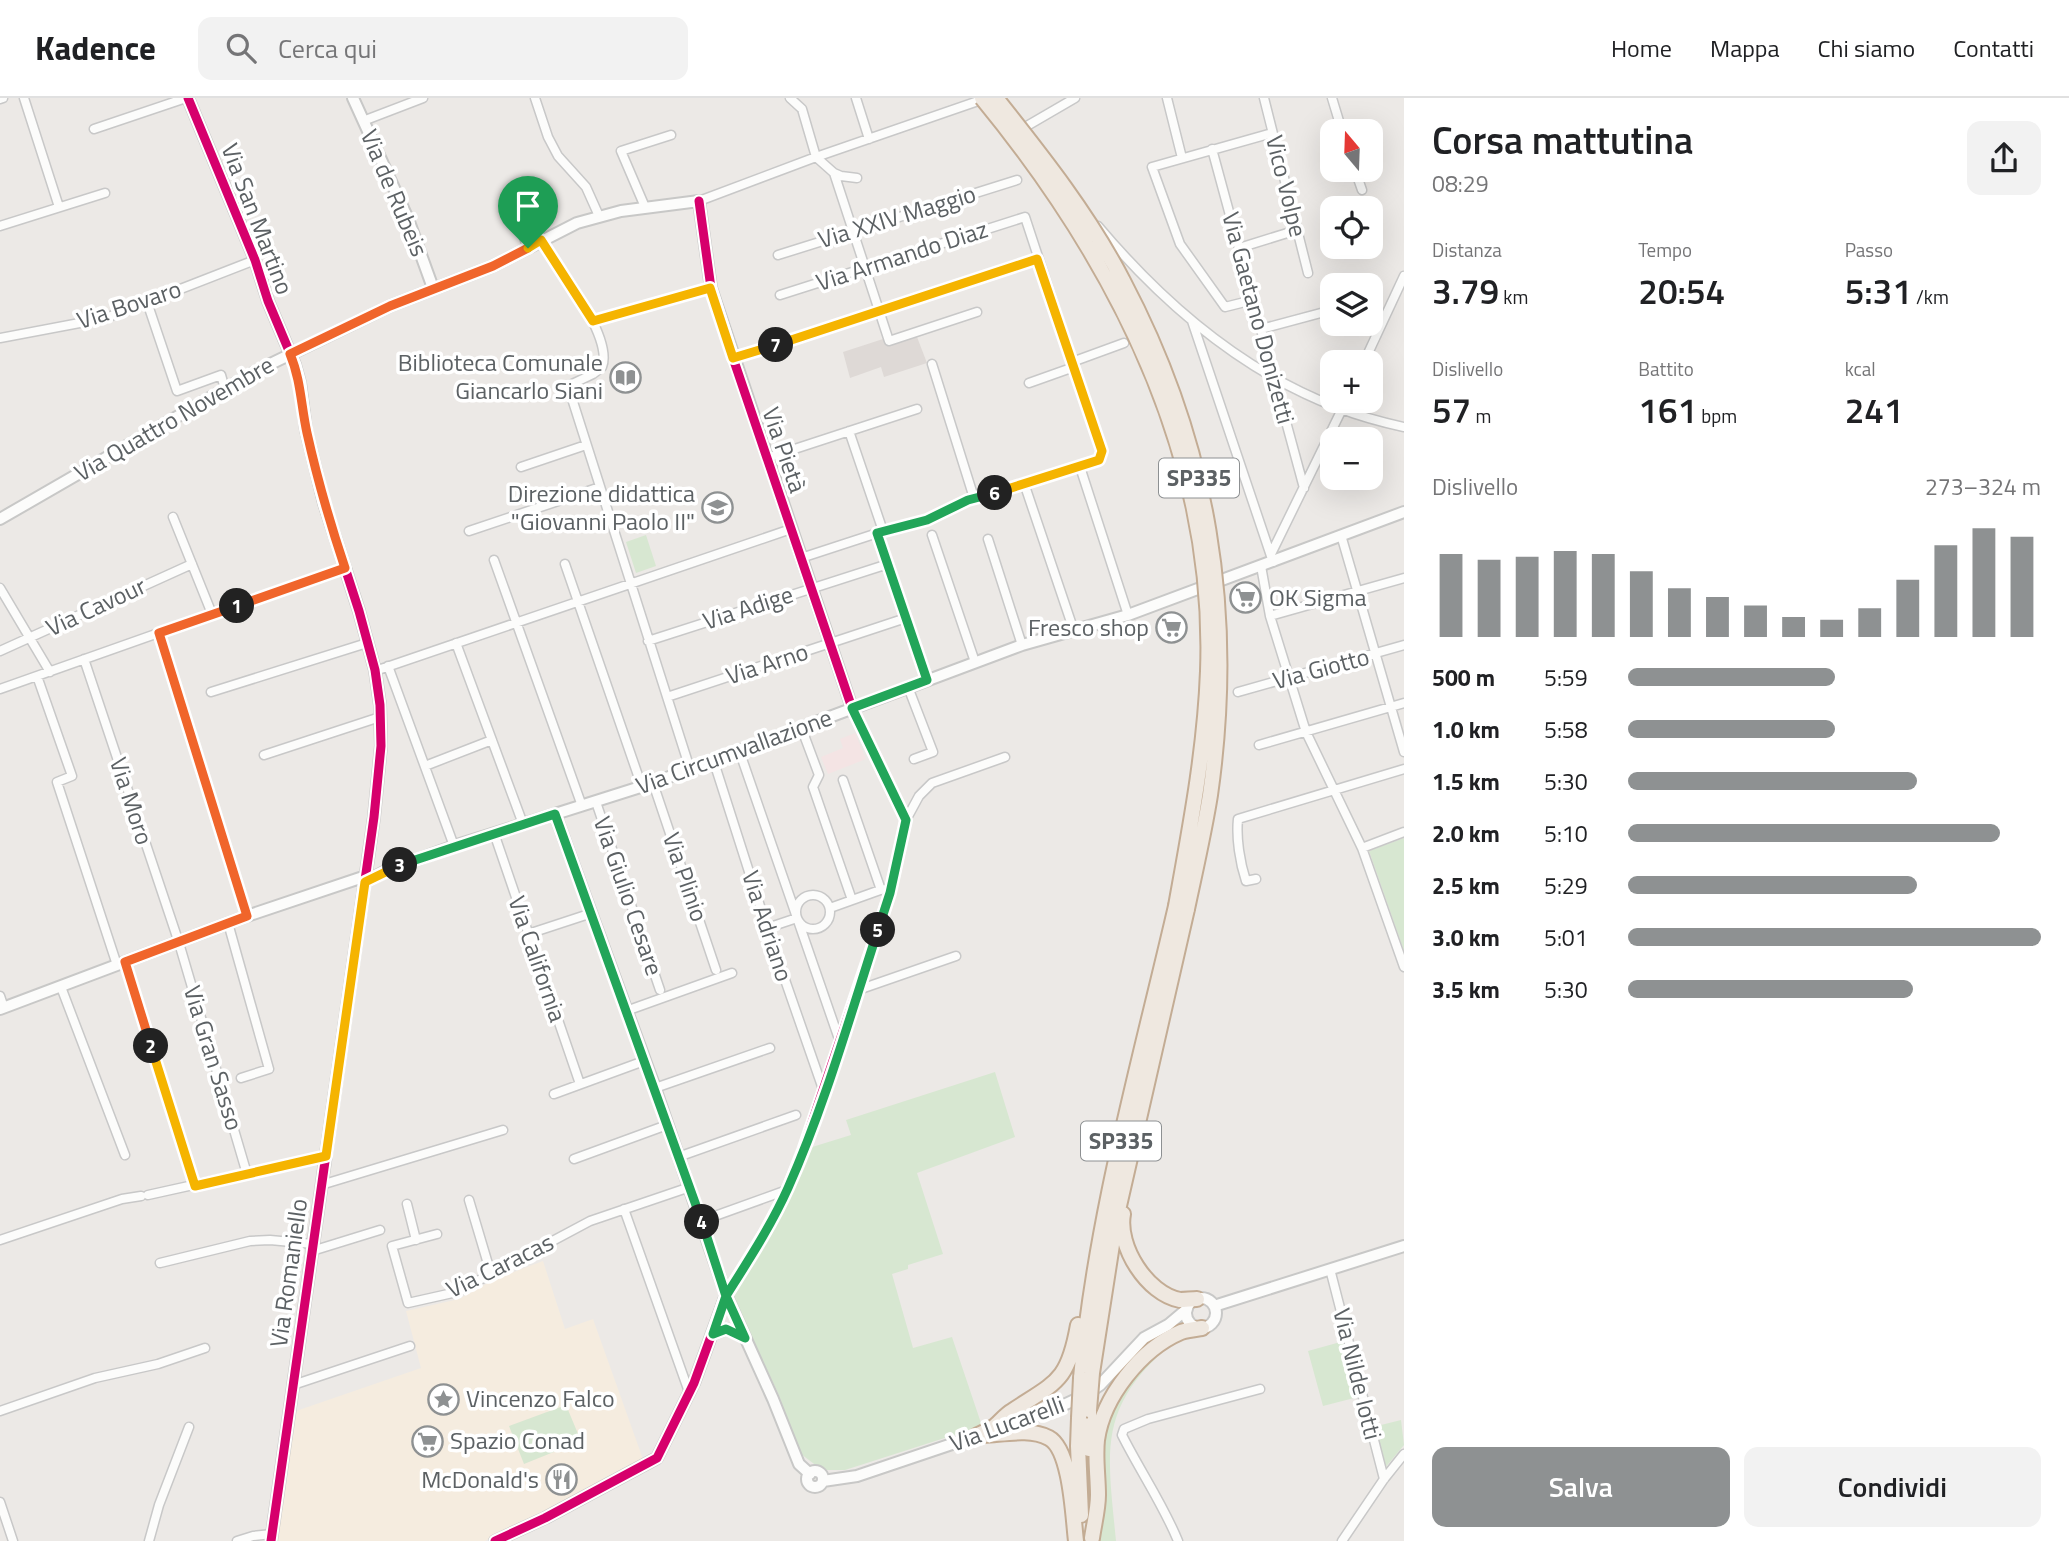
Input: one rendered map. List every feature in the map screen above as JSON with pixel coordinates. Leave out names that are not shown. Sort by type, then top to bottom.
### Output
[{"type":"highway","name":"SP335","points":[[996,98],[1065,188],[1123,280],[1149,334],[1193,450],[1217,588],[1219,638],[1216,741],[1209,796],[1119,1147],[1086,1328],[1084,1414],[1078,1446],[1089,1540]]},
{"type":"highway","name":"SP335","points":[[983,99],[1064,207],[1119,300],[1144,352],[1170,420],[1189,488],[1205,594],[1208,668],[1196,797],[1181,908],[1086,1375]]},
{"type":"highway","points":[[1139,1116],[1138,1139],[1122,1219],[1125,1243],[1132,1261],[1148,1280],[1164,1293],[1192,1304]]},
{"type":"highway","points":[[976,1436],[1049,1389],[1065,1370],[1076,1335],[1086,1275],[1097,1259]]},
{"type":"highway","points":[[1089,1540],[1098,1498],[1097,1442],[1103,1415],[1117,1390],[1142,1360],[1163,1342],[1196,1325]]},
{"type":"highway","points":[[976,1436],[1035,1433],[1050,1438],[1058,1446],[1066,1471],[1076,1541]]},
{"type":"street","points":[[24,98],[59,207]]},
{"type":"street","points":[[94,129],[187,98]]},
{"type":"street","name":"Via San Martino","points":[[187,98],[255,260],[290,354]]},
{"type":"street","name":"Via de Rubeis","points":[[353,98],[408,219],[433,288]]},
{"type":"street","points":[[363,121],[423,98]]},
{"type":"street","points":[[535,98],[548,137],[558,156],[586,187],[599,216]]},
{"type":"street","points":[[790,98],[802,109],[816,157],[834,173],[857,178]]},
{"type":"street","points":[[856,98],[869,139]]},
{"type":"street","points":[[1018,131],[1075,98]]},
{"type":"street","points":[[1167,98],[1182,158]]},
{"type":"street","name":"Vico Volpe","points":[[1264,98],[1308,273]]},
{"type":"street","points":[[1332,98],[1338,119]]},
{"type":"street","points":[[699,201],[983,99],[1018,131],[1103,233],[1151,285],[1247,363],[1320,400]]},
{"type":"street","points":[[1253,300],[1225,307],[1180,244],[1152,167],[1272,133]]},
{"type":"street","points":[[645,207],[621,151],[671,135]]},
{"type":"street","name":"Via Gaetano Donizetti","points":[[1212,149],[1304,488]]},
{"type":"street","points":[[834,173],[889,341],[977,312]]},
{"type":"street","name":"Via XXIV Maggio","points":[[778,255],[1017,180]]},
{"type":"street","points":[[1359,182],[1362,190]]},
{"type":"street","points":[[0,226],[105,193]]},
{"type":"street","name":"Via Quattro Novembre","points":[[0,519],[225,389],[390,306],[493,266],[577,223],[645,207],[699,201]]},
{"type":"street","name":"Via Pietà","points":[[699,201],[710,288],[852,708]]},
{"type":"street","points":[[510,202],[528,248]]},
{"type":"street","name":"Via Armando Diaz","points":[[780,295],[1025,216],[1037,259]]},
{"type":"street","points":[[1239,248],[1297,230]]},
{"type":"street","points":[[541,240],[593,321],[605,351],[603,366],[568,386],[690,769]]},
{"type":"street","points":[[733,358],[1037,259],[1073,364],[1102,451],[1099,460],[974,498],[927,520],[801,558]]},
{"type":"street","name":"Via Bovaro","points":[[0,338],[106,317],[255,260]]},
{"type":"street","points":[[1370,350],[1404,276]]},
{"type":"street","points":[[593,321],[710,288]]},
{"type":"street","points":[[146,302],[177,391],[220,375],[225,389]]},
{"type":"street","points":[[1261,329],[1320,313]]},
{"type":"street","points":[[1192,321],[1272,558]]},
{"type":"street","points":[[1029,383],[1124,343]]},
{"type":"street","name":"Via Romaniello","points":[[271,1538],[366,874],[380,746],[375,671],[324,503],[306,430],[300,383],[290,354]]},
{"type":"street","points":[[932,364],[974,498]]},
{"type":"street","points":[[767,458],[917,409]]},
{"type":"street","points":[[1272,558],[1341,413]]},
{"type":"street","points":[[1350,413],[1404,427]]},
{"type":"street","points":[[849,431],[888,564],[927,680]]},
{"type":"street","points":[[521,467],[586,446]]},
{"type":"street","points":[[1081,470],[1128,615]]},
{"type":"street","points":[[1024,483],[1077,630]]},
{"type":"street","points":[[469,531],[600,487]]},
{"type":"street","name":"Via Circumvallazione","points":[[1,1004],[61,987],[366,874],[647,785],[1022,645],[1128,615],[1221,582],[1261,566],[1272,558],[1404,512]]},
{"type":"street","points":[[173,517],[212,614]]},
{"type":"street","points":[[375,671],[791,529]]},
{"type":"street","points":[[932,535],[975,662]]},
{"type":"street","points":[[1341,535],[1404,752]]},
{"type":"street","points":[[988,539],[1022,645]]},
{"type":"street","points":[[494,560],[582,806]]},
{"type":"street","name":"Via Cavour","points":[[0,651],[192,564]]},
{"type":"street","name":"Via Plinio","points":[[565,564],[716,970]]},
{"type":"street","name":"Via Adige","points":[[648,641],[888,564]]},
{"type":"street","points":[[1261,566],[1270,616],[1306,732],[1362,848],[1404,967]]},
{"type":"street","points":[[0,689],[345,568]]},
{"type":"street","points":[[1270,616],[1404,578]]},
{"type":"street","points":[[0,589],[50,672]]},
{"type":"street","name":"Via Arno","points":[[667,697],[906,618]]},
{"type":"street","points":[[159,633],[247,916]]},
{"type":"street","points":[[211,692],[368,643]]},
{"type":"street","points":[[456,643],[523,824]]},
{"type":"street","name":"Via Giotto","points":[[1238,692],[1404,645]]},
{"type":"street","name":"Via Moro","points":[[85,659],[178,943]]},
{"type":"street","points":[[388,666],[454,846]]},
{"type":"street","points":[[37,676],[72,776],[57,782],[195,1186]]},
{"type":"street","points":[[908,687],[933,752],[914,759]]},
{"type":"street","points":[[1259,746],[1404,704]]},
{"type":"street","points":[[852,708],[906,820]]},
{"type":"street","points":[[264,755],[380,717]]},
{"type":"street","points":[[800,727],[819,775],[813,787],[852,900]]},
{"type":"street","points":[[425,766],[492,740]]},
{"type":"street","points":[[739,750],[841,1043]]},
{"type":"street","points":[[495,1541],[652,1462],[662,1448],[689,1392],[726,1296],[764,1235],[787,1190],[841,1043],[892,886],[906,820],[919,796],[932,783],[1005,757]]},
{"type":"street","name":"Via Adriano","points":[[713,759],[767,928],[824,1092]]},
{"type":"street","points":[[1256,879],[1246,881],[1243,874],[1237,832],[1238,819],[1404,769]]},
{"type":"street","points":[[843,780],[881,890]]},
{"type":"street","name":"Via Giulio Cesare","points":[[596,802],[660,990]]},
{"type":"street","name":"Via Lucarelli","points":[[555,814],[655,1088],[726,1296],[799,1464],[810,1474],[819,1472],[823,1481],[857,1476],[1053,1410],[1100,1385],[1144,1338],[1168,1325],[1192,1304]]},
{"type":"street","points":[[1362,848],[1404,832]]},
{"type":"street","name":"Via California","points":[[494,833],[580,1084]]},
{"type":"street","points":[[366,874],[382,870]]},
{"type":"street","points":[[830,908],[892,886]]},
{"type":"street","points":[[808,896],[824,899],[830,908],[829,919],[821,927],[810,929],[797,918],[797,907],[803,898],[808,896]]},
{"type":"street","points":[[528,934],[592,913]]},
{"type":"street","points":[[767,928],[797,918]]},
{"type":"street","points":[[228,923],[269,1069],[241,1078]]},
{"type":"street","name":"Via Gran Sasso","points":[[178,943],[247,1174]]},
{"type":"street","points":[[858,990],[956,956]]},
{"type":"street","points":[[626,1011],[732,973]]},
{"type":"street","points":[[61,987],[125,1155]]},
{"type":"street","points":[[655,1088],[770,1048]]},
{"type":"street","points":[[554,1094],[644,1061]]},
{"type":"street","points":[[678,1157],[796,1115]]},
{"type":"street","points":[[574,1159],[667,1125]]},
{"type":"street","points":[[321,1185],[503,1130]]},
{"type":"street","points":[[0,1240],[122,1199],[195,1186],[326,1156]]},
{"type":"street","name":"Via Caracas","points":[[437,1234],[393,1246],[408,1303],[457,1292],[590,1221],[690,1187]]},
{"type":"street","points":[[701,1221],[787,1190]]},
{"type":"street","points":[[469,1200],[491,1274]]},
{"type":"street","points":[[407,1204],[416,1240]]},
{"type":"street","points":[[624,1209],[689,1392]]},
{"type":"street","points":[[160,1263],[250,1241],[270,1240],[312,1247],[380,1230]]},
{"type":"street","points":[[1214,1306],[1404,1246]]},
{"type":"street","name":"Via Nilde Iotti","points":[[1330,1269],[1384,1479]]},
{"type":"street","points":[[1206,1299],[1214,1306],[1214,1320],[1196,1325],[1192,1304],[1206,1299]]},
{"type":"street","name":"Via Lucarelli","points":[[1168,1325],[1196,1325]]},
{"type":"street","points":[[713,1334],[726,1329],[745,1338]]},
{"type":"street","points":[[293,1385],[410,1346]]},
{"type":"street","points":[[0,1411],[95,1378],[158,1364],[205,1348]]},
{"type":"street","points":[[1178,1541],[1170,1521],[1122,1435],[1124,1429],[1148,1419],[1260,1389]]},
{"type":"street","points":[[149,1541],[159,1505],[189,1427]]},
{"type":"street","points":[[1342,1541],[1404,1454]]},
{"type":"street","points":[[0,1502],[13,1541]]},
{"type":"street","points":[[237,1541],[253,1536],[271,1538]]},
{"type":"shaded area","points":[[917,337],[927,363],[884,377],[881,367],[850,378],[843,352],[883,339],[887,346]]},
{"type":"shaded area","points":[[855,733],[866,759],[828,774],[821,757],[843,748],[840,739]]},
{"type":"shaded area","points":[[543,1261],[565,1329],[593,1319],[644,1462],[485,1541],[276,1541],[296,1411],[421,1368],[406,1311],[459,1299],[495,1279]]},
{"type":"green space","points":[[646,535],[656,566],[636,573],[626,542]]},
{"type":"green space","points":[[1404,838],[1404,951],[1369,851]]},
{"type":"green space","points":[[995,1072],[1015,1137],[917,1173],[943,1254],[908,1265],[908,1269],[892,1274],[913,1348],[952,1337],[982,1426],[845,1470],[822,1470],[801,1454],[778,1393],[732,1296],[782,1210],[809,1148],[851,1135],[846,1120]]},
{"type":"green space","points":[[1175,1341],[1150,1364],[1120,1408],[1113,1430],[1110,1454],[1116,1541],[1100,1541],[1100,1449],[1108,1412],[1140,1367]]},
{"type":"green space","points":[[1344,1341],[1358,1397],[1323,1406],[1308,1351]]},
{"type":"green space","points":[[566,1405],[581,1441],[524,1464],[509,1426]]},
{"type":"green space","points":[[1401,1420],[1404,1445],[1384,1469],[1373,1427]]},
{"type":"cycle path","points":[[188,98],[295,365],[306,430],[324,503],[359,611],[375,670],[380,705],[381,746],[374,817],[271,1541]]},
{"type":"cycle path","points":[[495,1541],[545,1518],[657,1458],[694,1383],[726,1295],[787,1190],[890,893],[906,820],[852,708],[733,358],[711,288],[699,201]]},
{"type":"place","name":"Biblioteca Comunale Giancarlo Siani","points":[[626,377]]},
{"type":"place","name":"Direzione didattica \"Giovanni Paolo II\"","points":[[718,508]]},
{"type":"place","name":"OK Sigma","points":[[1246,598]]},
{"type":"place","name":"Fresco shop","points":[[1172,628]]},
{"type":"place","name":"Vincenzo Falco","points":[[443,1399]]},
{"type":"place","name":"Spazio Conad","points":[[427,1441]]},
{"type":"place","name":"McDonald's","points":[[562,1480]]},
{"type":"route","points":[[528,248],[493,266],[390,306],[290,354],[300,383],[306,430],[324,503],[345,568],[159,633],[247,916],[125,962],[195,1186],[326,1156],[365,882],[386,871],[454,846],[555,814],[655,1088],[726,1296],[713,1334],[726,1329],[745,1338],[726,1296],[764,1235],[787,1190],[803,1149],[890,893],[906,820],[852,708],[927,680],[877,533],[927,520],[968,500],[1099,460],[1102,451],[1037,259],[733,358],[710,288],[593,321],[541,240],[528,248]]}]
